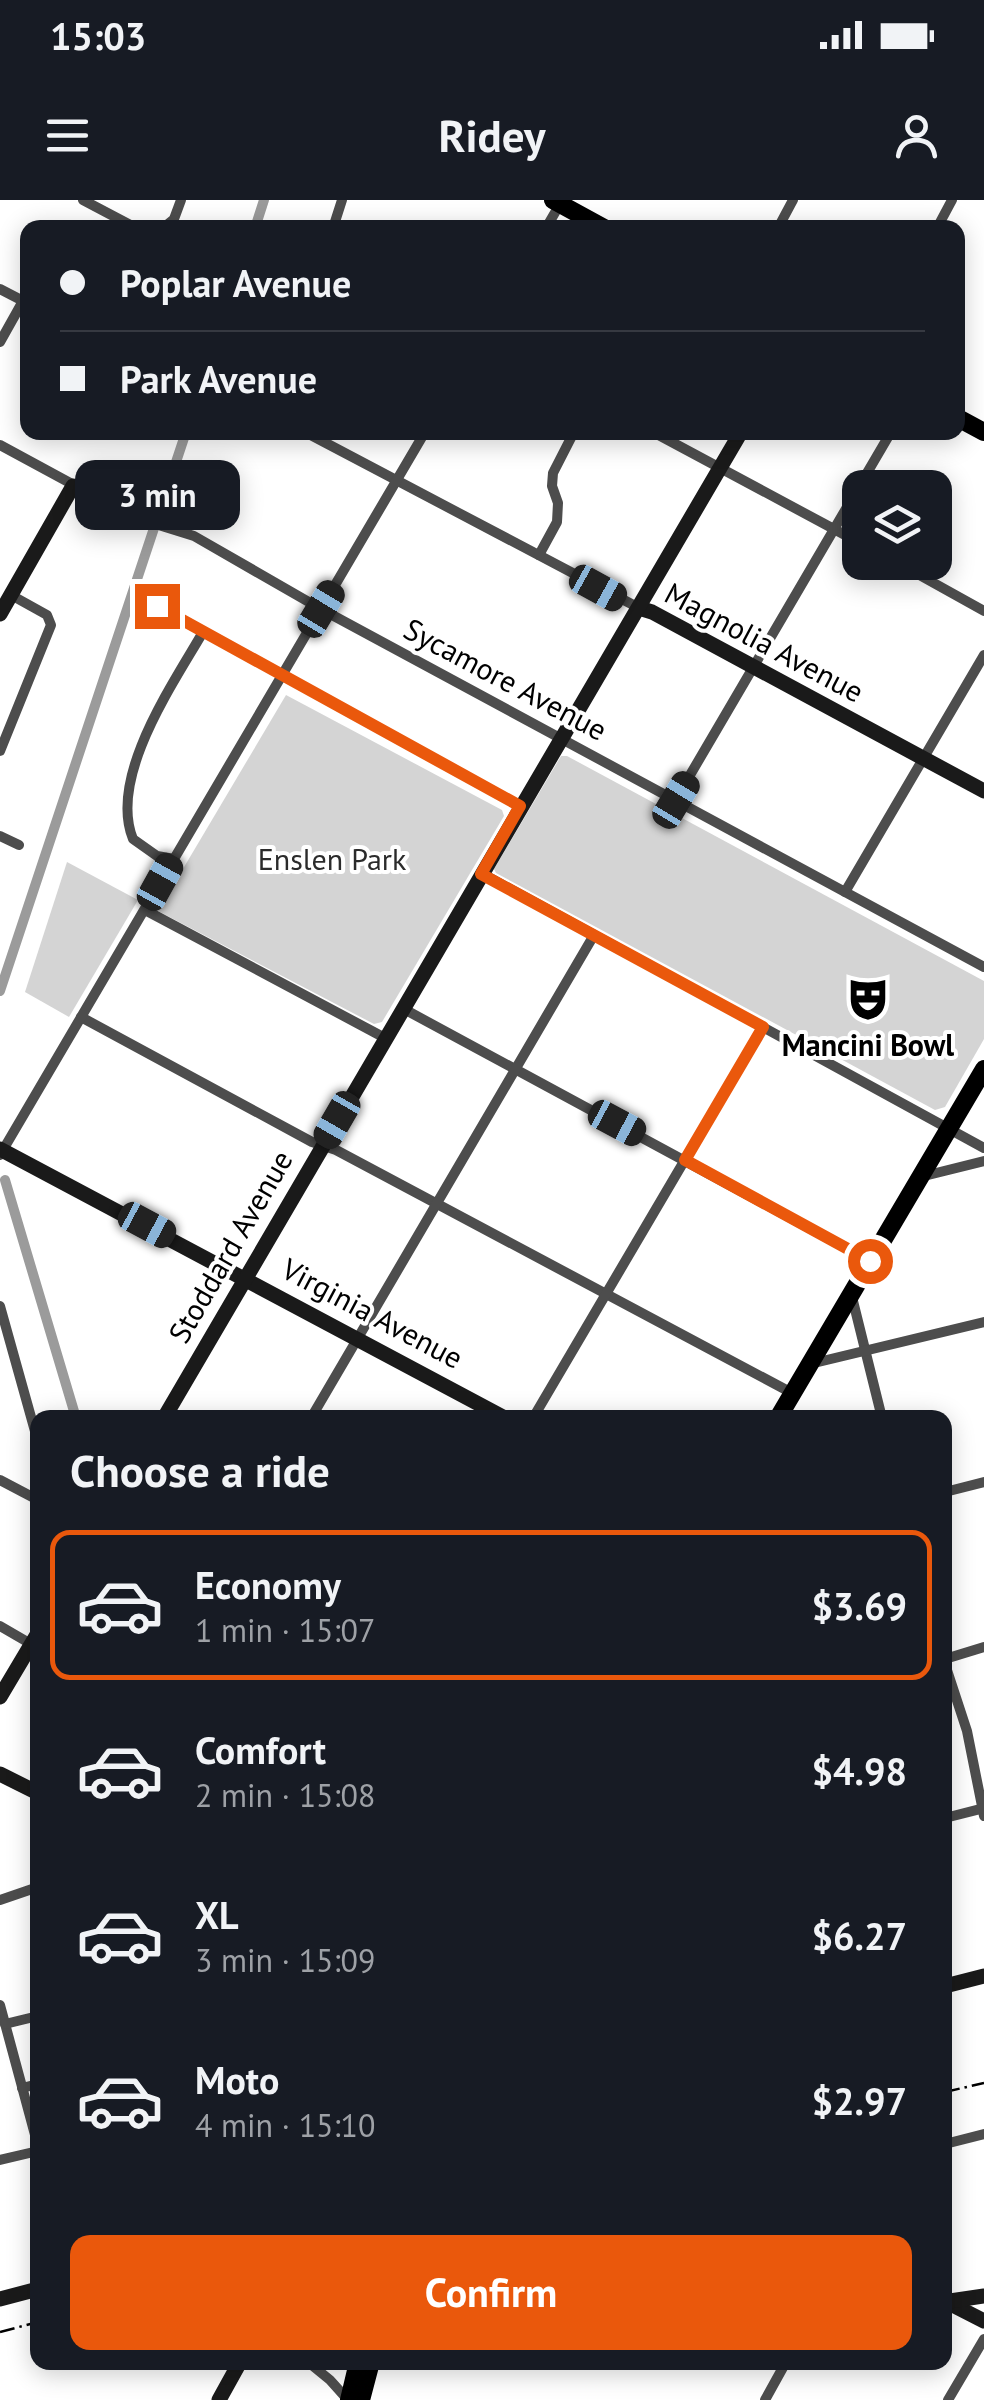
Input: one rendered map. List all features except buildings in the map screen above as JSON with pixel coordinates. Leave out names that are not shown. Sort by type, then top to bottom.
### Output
[{"type":"main road","points":[[558,201],[590,220]]},
{"type":"main road","points":[[782,1410],[984,1069]]},
{"type":"main road","points":[[348,2400],[356,2370]]},
{"type":"main road","points":[[362,2400],[369,2370]]},
{"type":"street","points":[[84,200],[121,220]]},
{"type":"street","points":[[0,342],[20,311]]},
{"type":"street","name":"Magnolia Avenue","points":[[319,440],[652,612],[984,792]]},
{"type":"street","points":[[1,1151],[421,440]]},
{"type":"street","points":[[539,555],[557,522],[552,473],[570,440]]},
{"type":"street","points":[[667,440],[842,533]]},
{"type":"street","name":"Stoddard Avenue","points":[[175,1410],[322,1145],[736,440]]},
{"type":"street","points":[[676,800],[886,440]]},
{"type":"street","name":"Sycamore Avenue","points":[[0,445],[147,522],[194,536],[321,609],[984,966]]},
{"type":"street","points":[[0,614],[73,486]]},
{"type":"street","points":[[928,580],[984,611]]},
{"type":"street","points":[[0,751],[52,625],[47,615],[11,595]]},
{"type":"street","points":[[157,606],[520,806]]},
{"type":"street","points":[[174,858],[158,856],[133,839],[128,812],[132,776],[143,736],[202,632]]},
{"type":"street","points":[[844,892],[984,655]]},
{"type":"street","points":[[0,836],[18,845]]},
{"type":"street","points":[[481,874],[984,1148]]},
{"type":"street","points":[[145,910],[385,1038]]},
{"type":"street","points":[[316,1410],[594,935]]},
{"type":"street","points":[[402,1008],[870,1261]]},
{"type":"street","points":[[81,1017],[792,1392]]},
{"type":"street","points":[[538,1410],[763,1027]]},
{"type":"street","name":"Virginia Avenue","points":[[1,1151],[246,1277],[491,1410]]},
{"type":"street","points":[[919,1178],[984,1161]]},
{"type":"street","points":[[851,1293],[880,1410]]},
{"type":"street","points":[[0,1306],[4,1335],[30,1417]]},
{"type":"street","points":[[809,1364],[984,1322]]},
{"type":"street","points":[[0,1480],[30,1496]]},
{"type":"street","points":[[952,1490],[984,1482]]},
{"type":"street","points":[[0,1626],[30,1637]]},
{"type":"street","points":[[0,1697],[30,1645]]},
{"type":"street","points":[[952,1659],[984,1646]]},
{"type":"street","points":[[952,1684],[967,1731],[983,1811],[952,1817]]},
{"type":"street","points":[[0,1774],[30,1789]]},
{"type":"street","points":[[0,1900],[30,1890]]},
{"type":"street","points":[[952,1984],[984,1976]]},
{"type":"street","points":[[0,2005],[30,2118]]},
{"type":"street","points":[[5,2024],[30,2018]]},
{"type":"street","points":[[22,2088],[30,2086]]},
{"type":"street","points":[[952,2142],[984,2134]]},
{"type":"street","points":[[0,2160],[30,2151]]},
{"type":"street","points":[[0,2299],[30,2292]]},
{"type":"street","points":[[952,2300],[984,2296]]},
{"type":"street","points":[[952,2305],[984,2321]]},
{"type":"street","points":[[948,2400],[984,2339]]},
{"type":"street","points":[[219,2400],[236,2370]]},
{"type":"street","points":[[318,2370],[348,2400]]},
{"type":"street","points":[[765,2400],[782,2370]]},
{"type":"green space","name":"Enslen Park","points":[[286,695],[502,810],[504,816],[382,1022],[374,1024],[158,911]]},
{"type":"green space","points":[[561,756],[984,981],[984,1039],[945,1107],[935,1110],[496,873],[494,869]]},
{"type":"green space","points":[[67,862],[138,900],[69,1017],[25,992]]},
{"type":"waterway","points":[[258,220],[264,200]]},
{"type":"waterway","points":[[0,991],[183,440]]},
{"type":"waterway","points":[[5,1180],[74,1410]]},
{"type":"railway","points":[[952,2090],[984,2083]]},
{"type":"railway","points":[[0,2332],[30,2324]]},
{"type":"place","name":"Mancini Bowl","points":[[868,999]]},
{"type":"route","points":[[157,606],[520,806],[481,874],[763,1027],[685,1160],[870,1261]]}]
